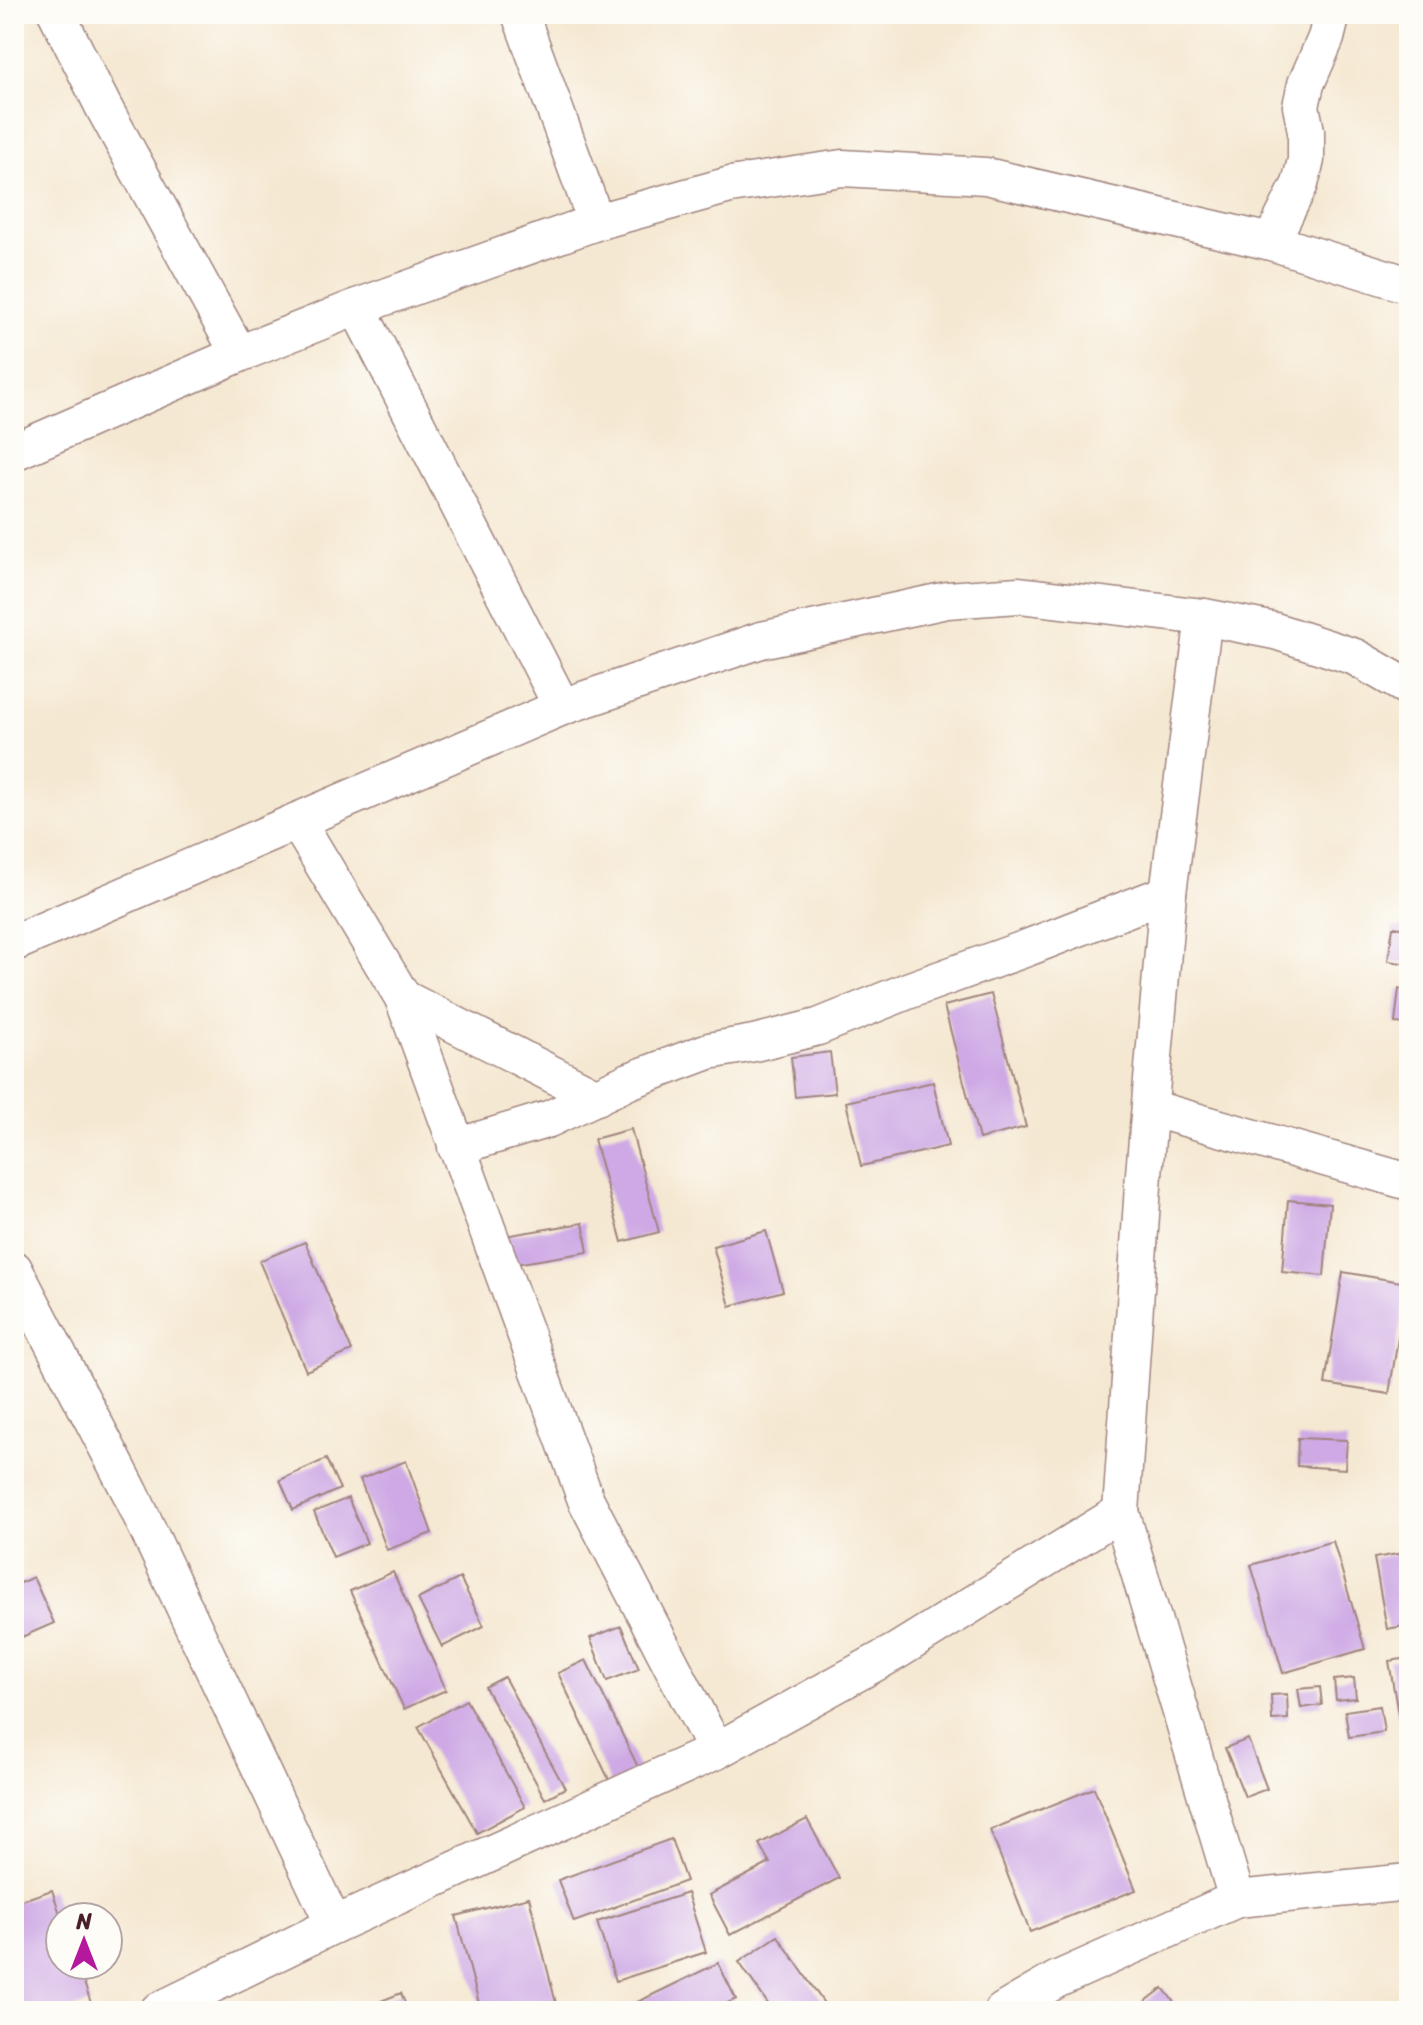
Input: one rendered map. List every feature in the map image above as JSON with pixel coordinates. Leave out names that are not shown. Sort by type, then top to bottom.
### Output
[{"type":"street","points":[[57,14],[104,108],[239,354]]},
{"type":"street","points":[[520,14],[596,222]]},
{"type":"street","points":[[1271,242],[1300,184],[1306,160],[1306,131],[1301,106],[1332,14]]},
{"type":"street","points":[[14,452],[239,354],[357,307],[596,222],[730,185],[842,168],[986,176],[1271,242],[1409,285]]},
{"type":"street","points":[[357,307],[562,707]]},
{"type":"street","points":[[14,943],[562,707],[761,640],[947,600],[1019,595],[1204,617],[1275,631],[1355,657],[1409,688]]},
{"type":"street","points":[[1204,617],[1168,893],[1121,1512],[1237,1899]]},
{"type":"street","points":[[297,821],[403,998],[586,1500],[716,1751]]},
{"type":"street","points":[[456,1147],[549,1119],[629,1081],[709,1051],[818,1027],[1168,893]]},
{"type":"street","points":[[403,998],[597,1097]]},
{"type":"street","points":[[1150,1108],[1409,1182]]},
{"type":"street","points":[[14,1269],[130,1492],[334,1925]]},
{"type":"street","points":[[158,2011],[334,1925],[716,1751],[897,1651],[1121,1512]]},
{"type":"street","points":[[1003,2011],[1056,1980],[1237,1899],[1409,1882]]},
{"type":"building","points":[[1393,927],[1409,929],[1409,964],[1388,961]]},
{"type":"building","points":[[1399,989],[1409,990],[1409,1024],[1395,1023]]},
{"type":"building","points":[[991,994],[1026,1127],[979,1139],[944,1006]]},
{"type":"building","points":[[830,1052],[835,1093],[795,1097],[791,1057]]},
{"type":"building","points":[[933,1082],[948,1146],[861,1166],[846,1102]]},
{"type":"building","points":[[631,1129],[659,1232],[622,1242],[594,1139]]},
{"type":"building","points":[[1288,1200],[1330,1204],[1324,1276],[1282,1272]]},
{"type":"building","points":[[583,1223],[588,1252],[509,1265],[504,1236]]},
{"type":"building","points":[[766,1231],[783,1291],[730,1306],[713,1246]]},
{"type":"building","points":[[305,1242],[352,1351],[306,1371],[259,1261]]},
{"type":"building","points":[[1343,1272],[1407,1283],[1389,1394],[1325,1384]]},
{"type":"building","points":[[1298,1438],[1347,1440],[1345,1469],[1297,1466]]},
{"type":"building","points":[[326,1459],[340,1489],[293,1510],[280,1480]]},
{"type":"building","points":[[406,1461],[432,1533],[387,1550],[360,1479]]},
{"type":"building","points":[[348,1498],[367,1543],[333,1557],[314,1512]]},
{"type":"building","points":[[1333,1541],[1365,1649],[1283,1673],[1251,1565]]},
{"type":"building","points":[[1409,1552],[1409,1625],[1387,1629],[1374,1558]]},
{"type":"building","points":[[393,1572],[446,1690],[404,1709],[350,1591]]},
{"type":"building","points":[[33,1577],[54,1623],[15,1640],[14,1586]]},
{"type":"building","points":[[460,1578],[484,1626],[442,1647],[418,1599]]},
{"type":"building","points":[[621,1626],[639,1669],[607,1681],[590,1638]]},
{"type":"building","points":[[1409,1658],[1409,1724],[1400,1726],[1389,1661]]},
{"type":"building","points":[[586,1660],[640,1771],[611,1784],[558,1673]]},
{"type":"building","points":[[504,1677],[565,1788],[545,1799],[485,1687]]},
{"type":"building","points":[[1354,1678],[1356,1698],[1336,1700],[1334,1680]]},
{"type":"building","points":[[1320,1687],[1322,1705],[1301,1708],[1298,1689]]},
{"type":"building","points":[[1287,1694],[1288,1719],[1272,1720],[1271,1695]]},
{"type":"building","points":[[466,1700],[525,1807],[477,1833],[418,1727]]},
{"type":"building","points":[[1380,1706],[1384,1732],[1349,1737],[1345,1711]]},
{"type":"building","points":[[1248,1739],[1267,1789],[1245,1797],[1225,1748]]},
{"type":"building","points":[[1094,1788],[1136,1890],[1030,1932],[990,1830]]},
{"type":"building","points":[[807,1819],[839,1878],[730,1935],[709,1895],[770,1863],[759,1844]]},
{"type":"building","points":[[671,1839],[686,1881],[574,1922],[558,1880]]},
{"type":"building","points":[[52,1890],[56,1901],[44,1901],[44,1981],[83,1981],[91,2003],[65,2011],[22,2011],[14,1988],[14,1903]]},
{"type":"building","points":[[687,1893],[706,1952],[616,1981],[597,1922]]},
{"type":"building","points":[[529,1897],[558,2011],[481,2011],[456,1916]]},
{"type":"building","points":[[778,1936],[825,2005],[816,2011],[773,2011],[739,1962]]},
{"type":"building","points":[[718,1963],[736,1999],[711,2011],[619,2011]]},
{"type":"building","points":[[1163,1988],[1181,2011],[1133,2011]]},
{"type":"building","points":[[401,1993],[408,2011],[356,2011]]}]
